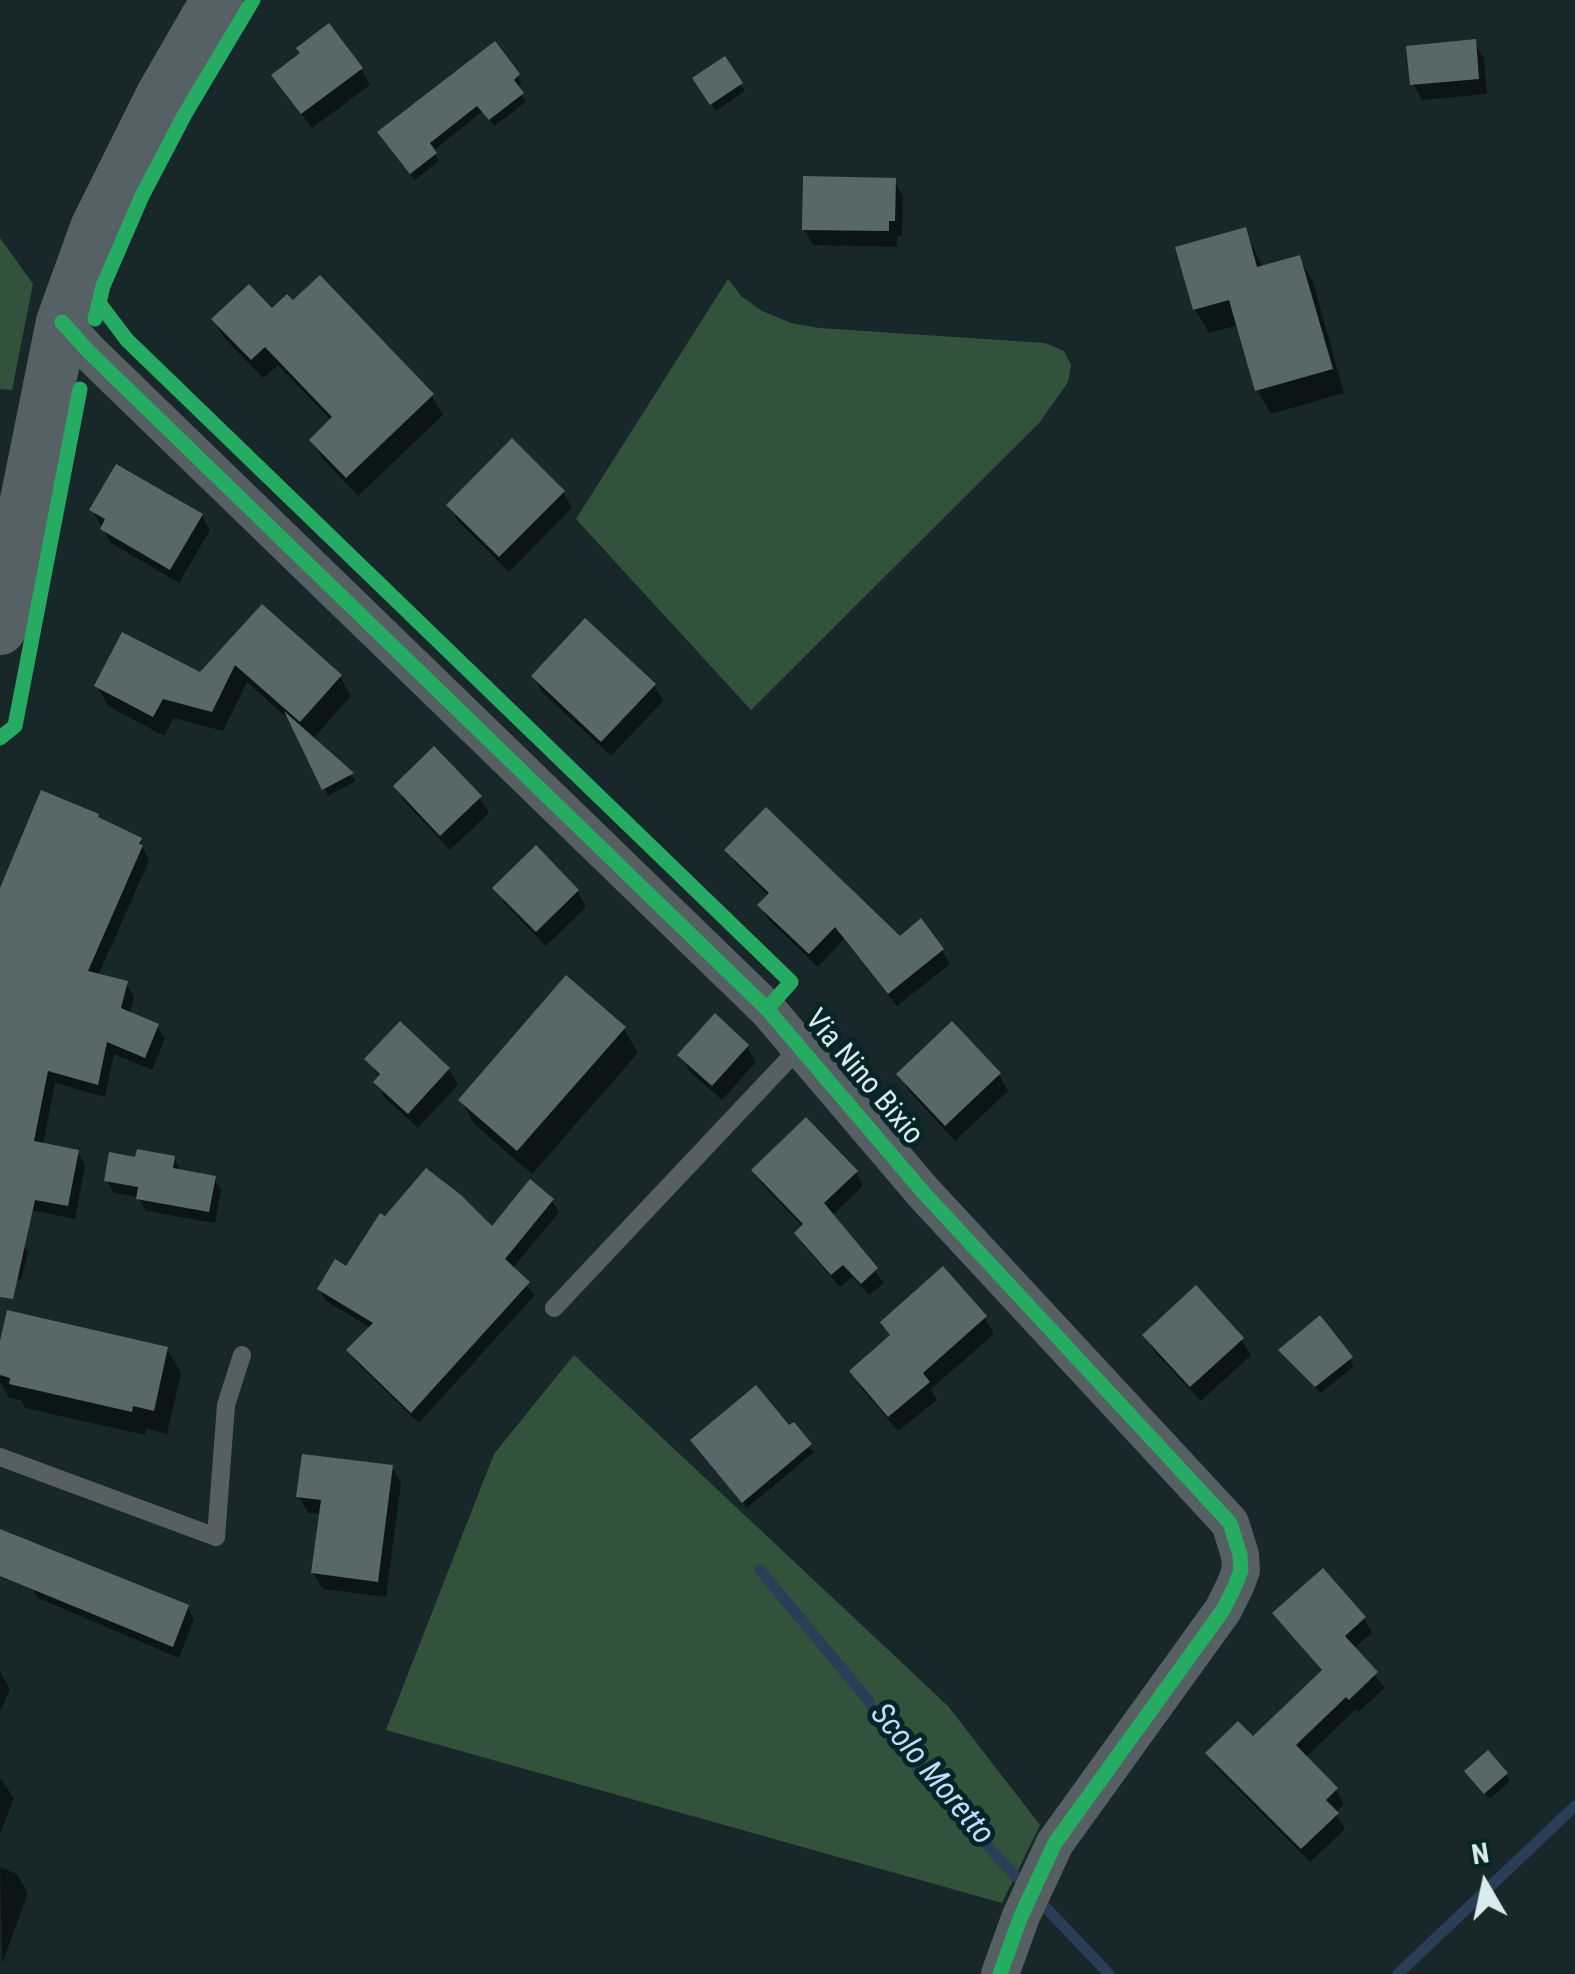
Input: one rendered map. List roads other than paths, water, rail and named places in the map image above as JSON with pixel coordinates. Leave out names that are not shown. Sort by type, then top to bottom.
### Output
[{"type":"street","points":[[0,629],[62,322],[96,228],[217,0]]},
{"type":"street","name":"Via Nino Bixio","points":[[62,322],[801,1046],[923,1192],[1230,1522],[1238,1540],[1241,1570],[1222,1610],[1056,1843],[1021,1916],[1000,1974]]},
{"type":"lane","points":[[554,1308],[801,1046]]},
{"type":"lane","points":[[0,1457],[216,1536],[226,1405],[242,1355]]},
{"type":"waterway","name":"Scolo Moretto","points":[[760,1570],[869,1701],[880,1724],[991,1850],[1109,1974]]},
{"type":"waterway","name":"Scolo Moretto","points":[[1398,1974],[1575,1806]]}]
